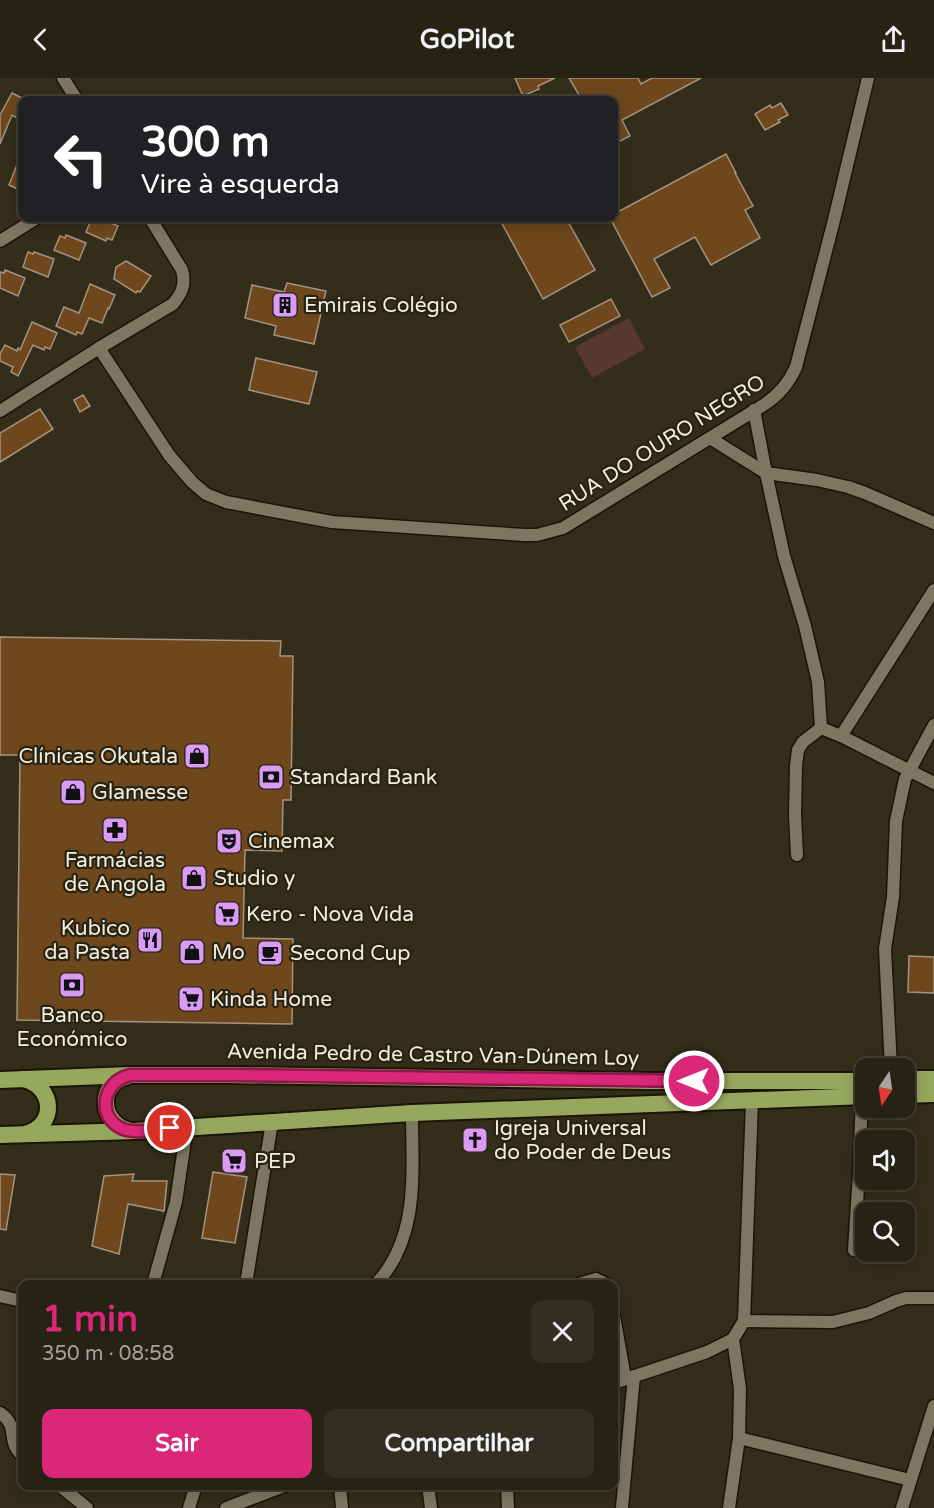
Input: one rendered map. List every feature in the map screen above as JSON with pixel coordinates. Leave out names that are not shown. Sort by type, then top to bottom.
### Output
[{"type":"highway","name":"Avenida Pedro de Castro Van-Dúnem Loy","points":[[0,1080],[131,1075],[228,1075],[650,1081],[855,1091]]},
{"type":"highway","points":[[131,1075],[119,1079],[112,1085],[107,1093],[106,1106],[108,1115],[117,1125],[126,1130],[135,1131]]},
{"type":"highway","points":[[18,1079],[27,1080],[39,1086],[45,1094],[48,1107],[42,1125],[35,1131],[21,1135]]},
{"type":"highway","points":[[915,1079],[934,1079]]},
{"type":"highway","points":[[0,1135],[135,1131],[412,1113],[752,1101],[855,1092]]},
{"type":"highway","points":[[915,1095],[934,1094]]},
{"type":"street","points":[[63,78],[74,96]]},
{"type":"street","name":"RUA DO OURO NEGRO","points":[[99,348],[170,454],[192,482],[206,494],[226,502],[332,522],[524,535],[537,535],[563,528],[774,398],[790,380],[796,367],[834,220],[868,78]]},
{"type":"street","points":[[0,241],[31,222]]},
{"type":"street","points":[[0,411],[173,304],[179,297],[184,286],[182,270],[152,222]]},
{"type":"street","points":[[754,410],[784,556],[805,626],[818,682],[821,728]]},
{"type":"street","points":[[710,438],[766,473],[848,487],[934,523]]},
{"type":"street","points":[[841,736],[934,590]]},
{"type":"street","points":[[890,1058],[885,949],[893,897],[896,821],[905,779],[934,724]]},
{"type":"street","points":[[821,728],[934,783]]},
{"type":"street","points":[[797,855],[795,815],[798,750],[803,741],[821,728]]},
{"type":"street","points":[[624,1379],[707,1352],[733,1339],[744,1321],[752,1101]]},
{"type":"street","points":[[380,1280],[394,1258],[404,1236],[410,1211],[412,1113]]},
{"type":"street","points":[[854,1250],[862,1118]]},
{"type":"street","points":[[247,1280],[272,1122]]},
{"type":"street","points":[[154,1280],[176,1202],[187,1127]]},
{"type":"street","points":[[0,1296],[18,1300]]},
{"type":"street","points":[[744,1321],[833,1322],[869,1313],[906,1298],[934,1298]]},
{"type":"street","points":[[729,1508],[739,1438],[740,1389],[733,1339]]},
{"type":"street","points":[[618,1341],[624,1379],[622,1508]]},
{"type":"street","points":[[902,1508],[934,1406]]},
{"type":"street","points":[[0,1413],[11,1424],[15,1447],[18,1448]]},
{"type":"street","points":[[739,1438],[910,1480]]},
{"type":"street","points":[[67,1490],[87,1508]]},
{"type":"street","points":[[189,1508],[194,1490]]},
{"type":"street","points":[[226,1508],[273,1490]]},
{"type":"street","points":[[340,1490],[342,1508]]},
{"type":"street","points":[[429,1490],[431,1508]]},
{"type":"street","points":[[507,1490],[508,1508]]},
{"type":"shaded area","points":[[629,318],[645,349],[592,378],[575,347]]},
{"type":"building","points":[[515,78],[555,78],[523,96]]},
{"type":"building","points":[[569,78],[638,78],[641,84],[652,78],[701,78],[622,120],[630,136],[618,142],[618,96],[580,96]]},
{"type":"building","points":[[12,93],[18,96],[18,119],[12,115],[0,144],[0,115]]},
{"type":"building","points":[[781,103],[788,115],[765,130],[755,114],[770,105],[772,108]]},
{"type":"building","points":[[726,154],[753,206],[745,210],[760,238],[711,265],[695,237],[654,259],[670,288],[652,297],[612,222],[618,222],[618,212]]},
{"type":"building","points":[[18,162],[18,189],[9,185]]},
{"type":"building","points":[[90,222],[108,222],[118,226],[112,240],[107,238],[106,241],[86,232]]},
{"type":"building","points":[[501,222],[568,222],[595,270],[543,299]]},
{"type":"building","points":[[66,235],[86,243],[79,260],[54,250],[60,236],[65,238]]},
{"type":"building","points":[[28,252],[54,259],[48,277],[23,267]]},
{"type":"building","points":[[126,261],[151,276],[140,292],[136,293],[114,279],[116,267]]},
{"type":"building","points":[[5,270],[25,278],[18,296],[0,288],[0,272],[4,273]]},
{"type":"building","name":"Emirais Colégio","points":[[287,283],[326,291],[314,344],[274,335],[276,326],[245,318],[252,285],[284,292]]},
{"type":"building","points":[[90,284],[115,295],[102,323],[89,318],[82,334],[77,332],[76,335],[56,326],[64,307],[79,313]]},
{"type":"building","points":[[611,299],[620,316],[569,342],[560,325]]},
{"type":"building","points":[[32,322],[57,333],[50,349],[45,347],[44,350],[33,345],[18,376],[11,372],[13,367],[0,361],[0,354],[5,345],[17,351],[18,348],[20,350]]},
{"type":"building","points":[[256,358],[317,372],[309,404],[249,390]]},
{"type":"building","points":[[83,395],[90,406],[80,412],[74,400]]},
{"type":"building","points":[[40,409],[53,429],[0,462],[0,433]]},
{"type":"building","points":[[0,637],[281,641],[280,656],[293,656],[291,800],[283,800],[282,851],[245,850],[243,938],[293,939],[292,1024],[17,1020],[20,755],[0,755]]},
{"type":"building","points":[[909,956],[934,957],[934,993],[908,992]]},
{"type":"building","points":[[213,1172],[247,1177],[235,1243],[202,1238]]},
{"type":"building","points":[[0,1174],[15,1175],[6,1230],[0,1229]]},
{"type":"building","points":[[134,1174],[132,1181],[167,1181],[164,1211],[128,1204],[119,1254],[92,1246],[104,1176]]},
{"type":"place","name":"Emirais Colégio","points":[[285,305]]},
{"type":"place","name":"Clínicas Okutala","points":[[197,756]]},
{"type":"place","name":"Standard Bank","points":[[271,777]]},
{"type":"place","name":"Glamesse","points":[[73,792]]},
{"type":"place","name":"Farmácias de Angola","points":[[115,830]]},
{"type":"place","name":"Cinemax","points":[[229,841]]},
{"type":"place","name":"Studio y","points":[[194,878]]},
{"type":"place","name":"Kero - Nova Vida","points":[[227,914]]},
{"type":"place","name":"Kubico da Pasta","points":[[150,940]]},
{"type":"place","name":"Mo","points":[[192,952]]},
{"type":"place","name":"Second Cup","points":[[270,953]]},
{"type":"place","name":"Banco Económico","points":[[72,985]]},
{"type":"place","name":"Kinda Home","points":[[191,999]]},
{"type":"place","name":"Igreja Universal do Poder de Deus","points":[[475,1140]]},
{"type":"place","name":"PEP","points":[[234,1161]]},
{"type":"route","points":[[170,1128],[130,1131],[121,1128],[108,1115],[106,1106],[107,1093],[112,1085],[119,1079],[131,1075],[694,1081]]}]
